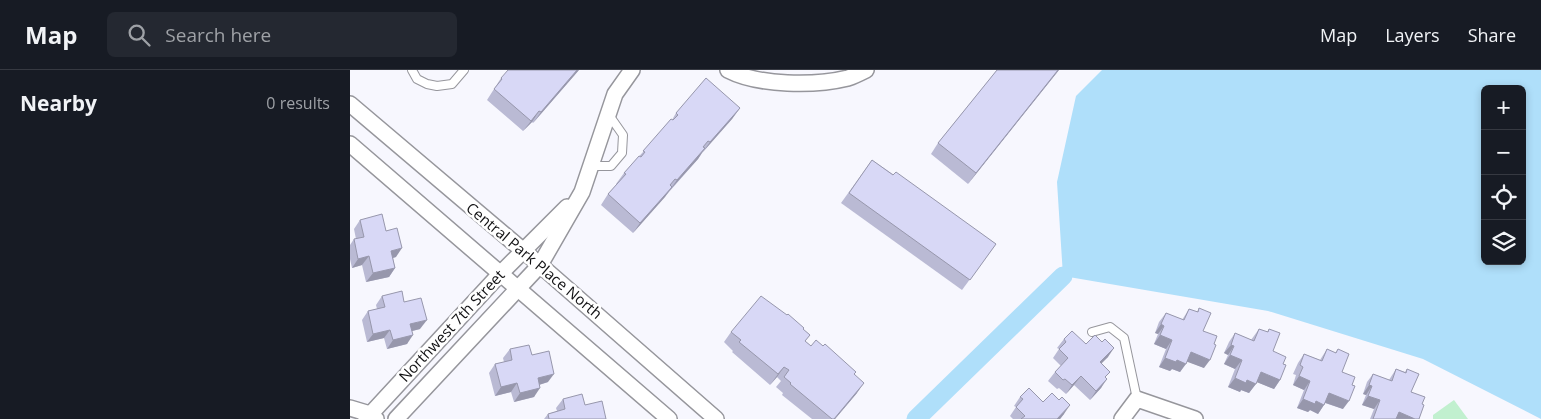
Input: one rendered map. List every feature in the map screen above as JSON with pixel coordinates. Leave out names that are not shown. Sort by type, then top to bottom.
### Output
[{"type":"street","name":"Northwest 7th Street","points":[[396,419],[540,265],[582,192],[615,94],[632,70]]},
{"type":"street","points":[[728,70],[769,82],[819,83],[850,78],[866,70]]},
{"type":"street","name":"Central Park Place North","points":[[350,104],[540,265],[716,419]]},
{"type":"street","name":"Central Park Place North","points":[[350,144],[669,419]]},
{"type":"street","name":"Northwest 7th Street","points":[[371,417],[500,274],[582,192]]},
{"type":"street","points":[[1122,419],[1137,399],[1195,419]]},
{"type":"street","points":[[350,408],[371,417]]},
{"type":"lane","points":[[412,70],[417,79],[427,84],[438,86],[452,84],[464,70]]},
{"type":"lane","points":[[591,166],[611,166],[622,153],[623,135],[608,114]]},
{"type":"lane","points":[[1092,332],[1110,327],[1124,338],[1137,399]]},
{"type":"green space","points":[[1454,400],[1468,419],[1433,419],[1433,415]]},
{"type":"water","points":[[1102,70],[1541,70],[1541,419],[1423,359],[1268,311],[1063,276],[1057,182],[1076,96]]},
{"type":"building","points":[[508,70],[577,70],[531,121],[494,89]]},
{"type":"building","points":[[997,70],[1058,70],[976,173],[938,143]]},
{"type":"building","points":[[706,78],[740,108],[710,142],[708,141],[703,147],[705,148],[677,180],[675,179],[670,185],[672,187],[640,223],[608,194],[671,119],[673,120],[678,115],[676,113]]},
{"type":"building","points":[[872,160],[893,175],[896,172],[996,244],[970,280],[849,193]]},
{"type":"building","points":[[382,214],[386,231],[397,228],[402,248],[391,251],[395,268],[373,273],[369,256],[358,259],[354,239],[364,237],[360,220]]},
{"type":"building","points":[[402,291],[404,302],[421,298],[427,320],[410,324],[413,335],[393,340],[390,330],[373,334],[368,311],[385,307],[382,296]]},
{"type":"building","points":[[761,296],[788,314],[804,328],[810,335],[805,341],[811,346],[816,340],[823,346],[825,344],[856,372],[854,374],[864,383],[834,419],[790,384],[784,377],[789,370],[784,367],[778,374],[739,342],[741,340],[731,332]]},
{"type":"building","points":[[1199,308],[1211,313],[1203,331],[1217,336],[1214,344],[1216,345],[1210,360],[1191,352],[1186,364],[1165,358],[1172,340],[1160,335],[1164,326],[1161,324],[1166,313],[1184,320],[1189,309],[1198,312]]},
{"type":"building","points":[[1259,329],[1268,332],[1269,329],[1280,333],[1273,351],[1286,357],[1283,364],[1286,365],[1280,380],[1261,372],[1256,384],[1247,380],[1246,383],[1235,378],[1242,360],[1230,355],[1234,346],[1231,345],[1235,333],[1254,341]]},
{"type":"building","points":[[1072,331],[1086,344],[1095,335],[1102,342],[1105,339],[1114,348],[1100,362],[1110,372],[1105,377],[1107,379],[1096,391],[1081,376],[1072,385],[1055,372],[1068,358],[1059,349],[1066,342],[1064,339]]},
{"type":"building","points":[[529,345],[532,355],[549,351],[554,374],[538,378],[540,388],[520,393],[517,383],[501,387],[495,364],[512,360],[510,349]]},
{"type":"building","points":[[1327,349],[1336,353],[1338,349],[1349,354],[1342,372],[1355,377],[1352,385],[1355,386],[1349,401],[1329,393],[1324,405],[1316,401],[1315,404],[1303,399],[1310,381],[1299,376],[1303,367],[1300,365],[1304,354],[1322,361]]},
{"type":"building","points":[[1396,369],[1406,373],[1407,369],[1419,374],[1411,392],[1425,397],[1419,419],[1399,412],[1396,419],[1373,419],[1380,400],[1368,396],[1372,386],[1369,385],[1373,374],[1392,381]]},
{"type":"building","points":[[1029,388],[1043,402],[1052,393],[1059,400],[1062,397],[1070,405],[1057,419],[1021,419],[1025,416],[1016,407],[1023,399],[1020,397]]},
{"type":"building","points":[[582,394],[585,405],[602,401],[606,419],[549,419],[548,414],[565,409],[563,399]]},
{"type":"waterway","points":[[916,419],[1063,276]]}]
